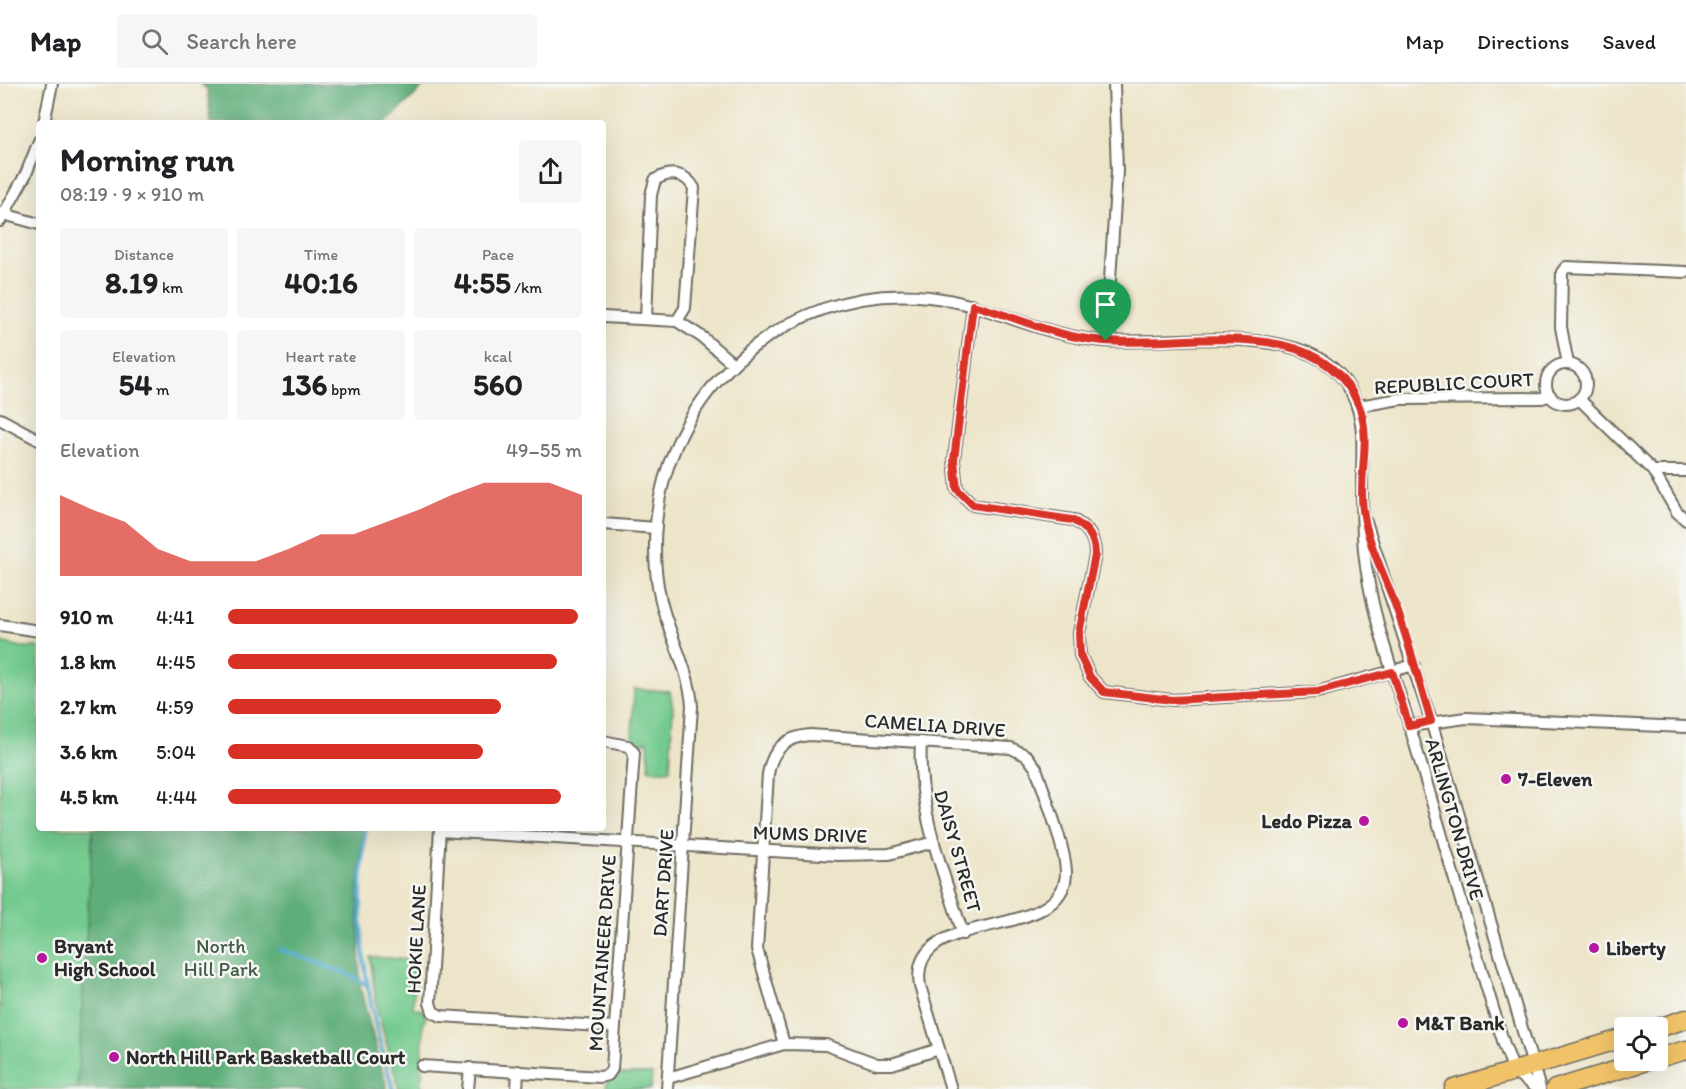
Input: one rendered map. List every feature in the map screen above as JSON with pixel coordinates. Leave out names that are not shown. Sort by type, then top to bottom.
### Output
[{"type":"highway","points":[[1668,1025],[1686,1019]]},
{"type":"highway","points":[[1454,1089],[1614,1041]]},
{"type":"highway","points":[[1668,1055],[1686,1050]]},
{"type":"highway","points":[[1555,1089],[1614,1071]]},
{"type":"street","points":[[45,120],[52,84]]},
{"type":"street","points":[[1106,341],[1117,171],[1114,84]]},
{"type":"street","points":[[36,149],[26,174],[1,216],[36,223]]},
{"type":"street","points":[[646,319],[651,195],[655,180],[664,174],[678,174],[689,179],[694,188],[685,308],[677,321]]},
{"type":"street","points":[[1686,272],[1566,267],[1562,272],[1561,327],[1568,363],[1576,366],[1586,379],[1586,387],[1579,399],[1653,471],[1677,512],[1686,520]]},
{"type":"street","name":"ARLINGTON DRIVE","points":[[688,680],[666,619],[658,585],[656,528],[664,482],[678,441],[700,404],[732,363],[752,346],[795,322],[849,302],[894,296],[925,297],[973,305],[1053,333],[1106,341],[1203,339],[1281,344],[1299,348],[1331,366],[1346,382],[1359,406],[1364,438],[1363,510],[1366,567],[1392,672],[1476,957],[1514,1071],[1539,1089]]},
{"type":"street","points":[[973,305],[954,460],[957,489],[973,505],[1072,520],[1084,526],[1090,534],[1095,544],[1095,555],[1079,633],[1080,655],[1090,677],[1104,692],[1172,700],[1317,692],[1414,665]]},
{"type":"street","points":[[606,317],[677,321],[702,337],[732,363]]},
{"type":"street","name":"REPUBLIC COURT","points":[[1568,363],[1560,365],[1548,376],[1546,384],[1550,395],[1561,403],[1569,404],[1579,399]]},
{"type":"street","name":"REPUBLIC COURT","points":[[1359,406],[1400,399],[1542,398],[1550,395]]},
{"type":"street","points":[[0,419],[36,438]]},
{"type":"street","points":[[1653,471],[1686,471]]},
{"type":"street","name":"ARLINGTON DRIVE","points":[[1363,510],[1414,665],[1539,1089]]},
{"type":"street","points":[[606,524],[656,528]]},
{"type":"street","points":[[0,626],[36,631]]},
{"type":"street","name":"DART DRIVE","points":[[668,1084],[692,706],[688,680]]},
{"type":"street","points":[[1409,726],[1431,721],[1466,718],[1686,727]]},
{"type":"street","name":"CAMELIA DRIVE","points":[[784,1044],[757,949],[768,774],[771,758],[782,744],[799,736],[810,735],[1011,748],[1027,756],[1036,768],[1065,863],[1065,881],[1048,906],[935,943],[927,950],[919,966],[920,986],[951,1089]]},
{"type":"street","name":"MOUNTAINEER DRIVE","points":[[422,1066],[600,1077],[608,1075],[612,1068],[633,753],[628,746],[606,742]]},
{"type":"street","name":"DAISY STREET","points":[[921,742],[921,788],[934,842],[963,934]]},
{"type":"street","name":"HOKIE LANE","points":[[440,831],[430,1003],[433,1012],[441,1016],[615,1028]]},
{"type":"street","name":"MUMS DRIVE","points":[[474,831],[869,855],[889,854],[934,842]]},
{"type":"street","points":[[668,1084],[784,1044],[826,1045],[877,1064],[892,1064],[939,1049]]},
{"type":"street","points":[[468,1089],[470,1068]]},
{"type":"street","points":[[517,1089],[518,1071]]},
{"type":"green space","points":[[200,84],[426,84],[389,120],[211,120],[207,89]]},
{"type":"green space","name":"Bryant High School","points":[[0,642],[22,647],[36,647],[36,831],[93,831],[77,1089],[0,1089]]},
{"type":"green space","points":[[634,689],[670,691],[673,708],[670,770],[649,770],[648,741],[639,744],[632,736]]},
{"type":"green space","name":"North Hill Park","points":[[93,831],[363,831],[358,894],[360,987],[387,1089],[77,1089]]},
{"type":"green space","points":[[370,957],[415,960],[413,1008],[423,1010],[426,1016],[423,1025],[422,1089],[399,1089],[377,1010]]},
{"type":"green space","points":[[619,1074],[652,1074],[651,1089],[606,1089],[607,1082]]},
{"type":"waterway","points":[[365,831],[360,898],[364,964],[376,1027],[393,1089]]},
{"type":"waterway","points":[[279,949],[348,974],[367,985]]},
{"type":"place","name":"7-Eleven","points":[[1506,779]]},
{"type":"place","name":"Ledo Pizza","points":[[1364,821]]},
{"type":"place","name":"Liberty","points":[[1594,948]]},
{"type":"place","name":"Bryant High School","points":[[42,958]]},
{"type":"place","name":"M&T Bank","points":[[1403,1023]]},
{"type":"place","name":"North Hill Park Basketball Court","points":[[114,1057]]},
{"type":"route","points":[[973,305],[1053,333],[1106,341],[1203,339],[1281,344],[1316,355],[1331,366],[1346,382],[1359,406],[1363,425],[1363,510],[1431,721],[1409,726],[1392,672],[1317,692],[1172,700],[1104,692],[1090,677],[1080,655],[1079,633],[1095,555],[1095,544],[1090,534],[1084,526],[1072,520],[973,505],[965,500],[957,489],[954,478],[954,460],[973,305]]}]
